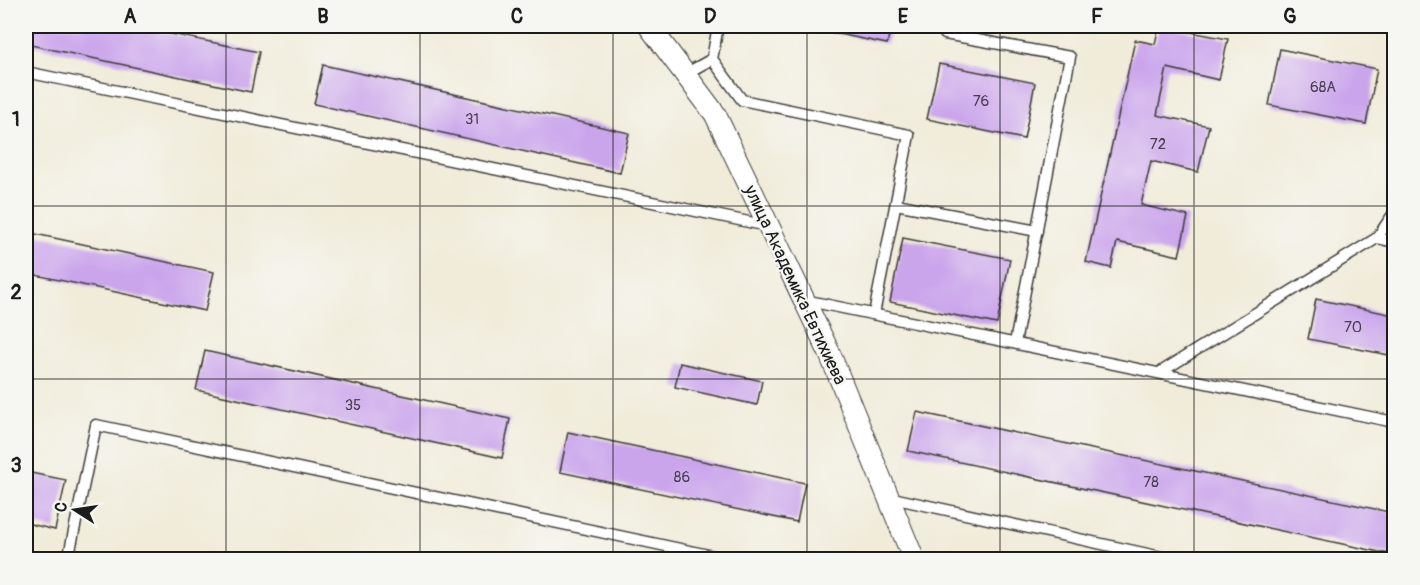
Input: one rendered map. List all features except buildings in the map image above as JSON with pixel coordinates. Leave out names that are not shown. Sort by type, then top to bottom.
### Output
[{"type":"street","name":"улица Академика Евтихиева","points":[[649,26],[715,114],[829,352],[914,560]]},
{"type":"lane","points":[[718,26],[712,59],[742,100],[909,135],[874,314]]},
{"type":"lane","points":[[941,26],[945,34],[1070,57],[1015,343]]},
{"type":"lane","points":[[685,74],[712,59]]},
{"type":"lane","points":[[26,72],[768,226]]},
{"type":"lane","points":[[896,204],[1037,231]]},
{"type":"lane","points":[[1160,374],[1377,238],[1395,213]]},
{"type":"lane","points":[[1377,238],[1395,242]]},
{"type":"lane","points":[[804,300],[1395,422]]},
{"type":"lane","points":[[68,560],[96,425],[732,560]]},
{"type":"lane","points":[[888,497],[1175,560]]}]
